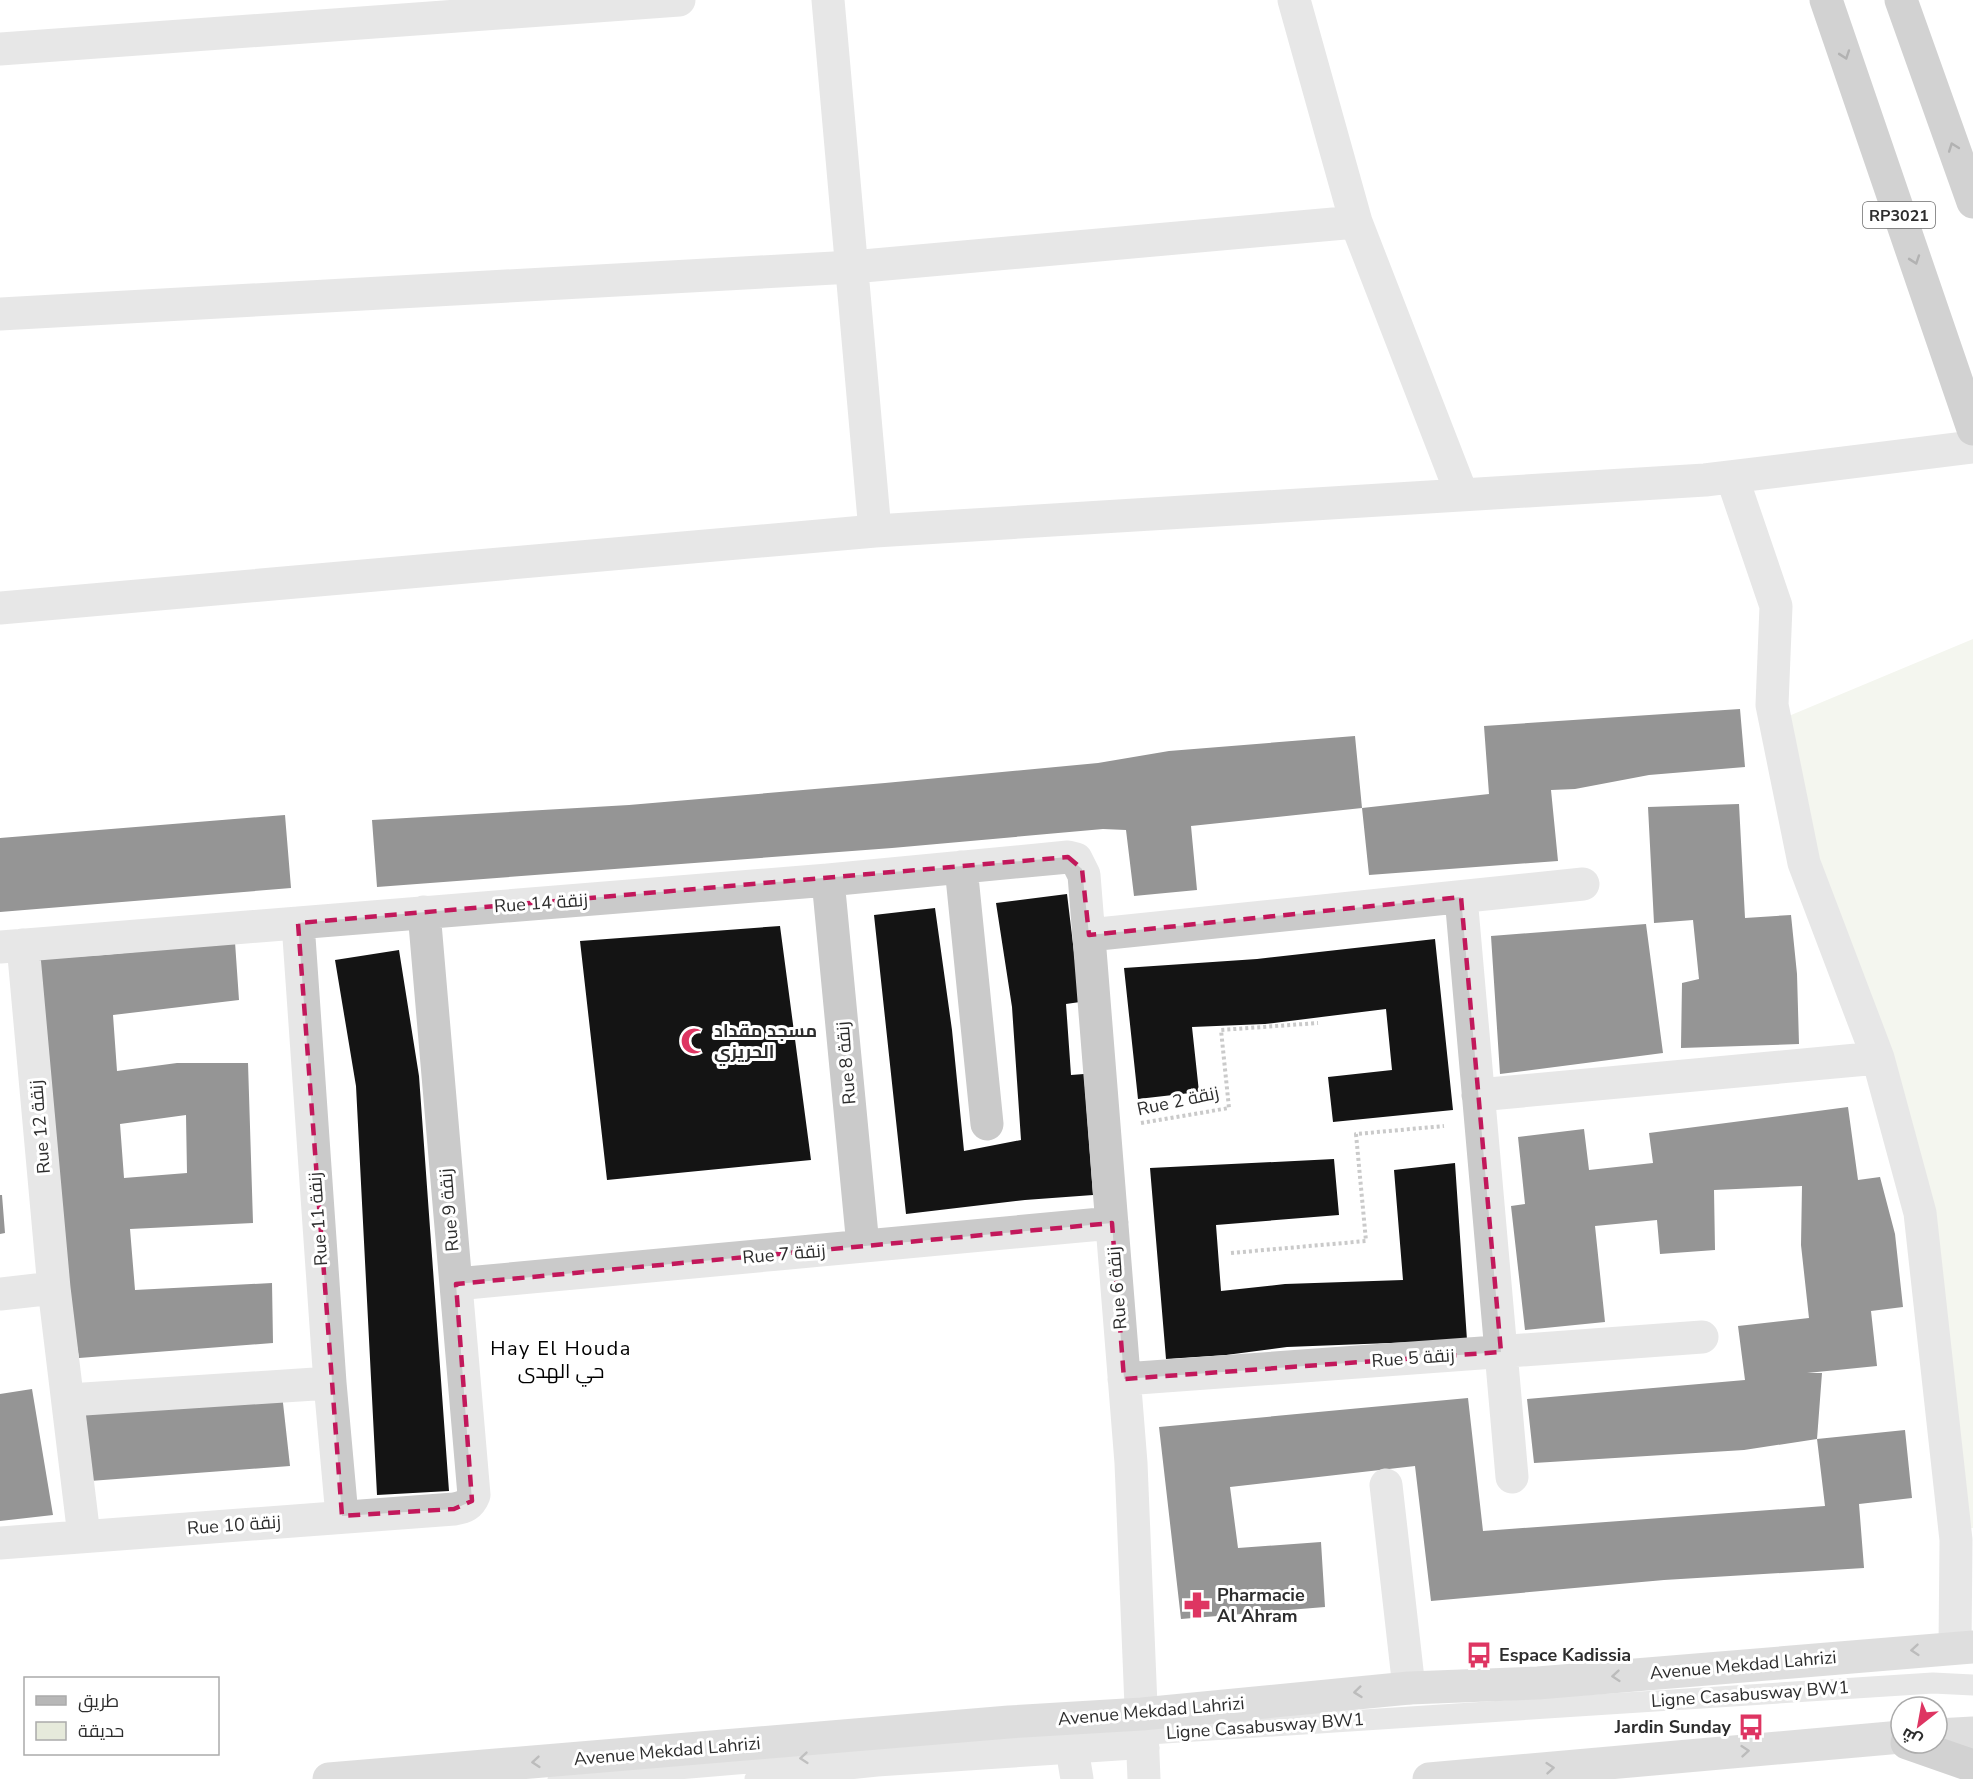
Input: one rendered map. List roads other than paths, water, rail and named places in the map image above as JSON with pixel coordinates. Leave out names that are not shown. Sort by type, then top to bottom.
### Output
[{"type":"highway","name":"RP3021","points":[[1826,0],[1973,429]]},
{"type":"highway","points":[[1901,0],[1973,202]]},
{"type":"highway","points":[[1942,1755],[1973,1766]]},
{"type":"main road","name":"Avenue Mekdad Lahrizi","points":[[329,1779],[1143,1744],[1409,1688],[1538,1683],[1964,1647]]},
{"type":"main road","points":[[1949,1734],[1973,1733]]},
{"type":"main road","points":[[1429,1779],[1889,1741]]},
{"type":"street","points":[[0,49],[679,0]]},
{"type":"street","points":[[828,0],[875,531]]},
{"type":"street","points":[[1294,0],[1356,222],[1462,495]]},
{"type":"street","points":[[0,314],[852,267],[1356,222]]},
{"type":"street","points":[[0,608],[875,531],[1732,477],[1973,447]]},
{"type":"street","points":[[1732,477],[1776,606],[1772,705],[1804,863],[1878,1058],[1920,1214],[1956,1540],[1964,1647]]},
{"type":"street","name":"Rue 14 زنقة","points":[[12,946],[828,880],[1068,856],[1080,863]]},
{"type":"street","name":"Rue 6 زنقة","points":[[1080,863],[1084,875],[1124,1379],[1143,1744]]},
{"type":"street","points":[[961,867],[987,1124]]},
{"type":"street","name":"Rue 8 زنقة","points":[[828,880],[863,1246]]},
{"type":"street","points":[[1089,935],[1583,884]]},
{"type":"street","points":[[1461,897],[1512,1477]]},
{"type":"street","name":"Rue 9 زنقة","points":[[424,912],[474,1495],[467,1506]]},
{"type":"street","name":"Rue 11 زنقة","points":[[298,922],[330,1383],[342,1516]]},
{"type":"street","name":"Rue 12 زنقة","points":[[12,946],[44,1289],[69,1400],[84,1536]]},
{"type":"street","points":[[1479,1109],[1878,1058]]},
{"type":"street","name":"Rue 7 زنقة","points":[[456,1284],[1112,1223]]},
{"type":"street","points":[[0,1294],[44,1289]]},
{"type":"street","name":"Rue 5 زنقة","points":[[1124,1379],[1702,1337]]},
{"type":"street","points":[[69,1400],[330,1383]]},
{"type":"street","points":[[1386,1485],[1409,1688]]},
{"type":"street","name":"Rue 10 زنقة","points":[[0,1543],[467,1506]]},
{"type":"lane","name":"Ligne Casabusway BW1","points":[[1143,1744],[1933,1683],[1973,1685]]},
{"type":"lane","name":"Ligne Casabusway BW1","points":[[1143,1744],[1875,1698],[1973,1698]]},
{"type":"lane","points":[[558,1779],[1072,1747]]},
{"type":"lane","points":[[755,1779],[1072,1747]]},
{"type":"place","name":"مسجد مقداد الحريزي","points":[[694,1041]]},
{"type":"place","name":"Pharmacie Al Ahram","points":[[1197,1605]]},
{"type":"place","name":"Espace Kadissia","points":[[1479,1655]]},
{"type":"place","name":"Jardin Sunday","points":[[1751,1727]]},
{"type":"district","name":"Hay El Houda حي الهدى","points":[[561,1360]]}]
